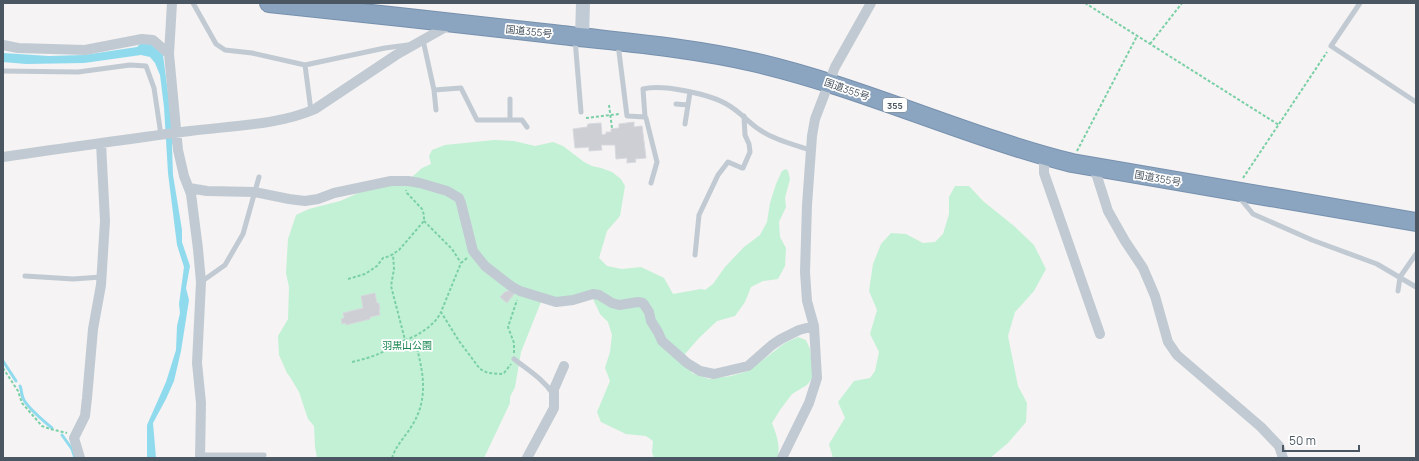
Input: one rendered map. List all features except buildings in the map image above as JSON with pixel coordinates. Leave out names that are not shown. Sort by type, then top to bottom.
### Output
[{"type":"highway","name":"国道355号","points":[[269,3],[692,50],[753,62],[828,82],[1044,156],[1072,163],[1416,222]]},
{"type":"street","points":[[172,3],[169,54],[170,134],[178,150],[191,194],[201,282],[197,363],[200,402],[200,457]]},
{"type":"street","points":[[578,37],[583,3]]},
{"type":"street","points":[[782,458],[809,403],[815,386],[818,370],[814,344],[814,326],[807,301],[805,272],[810,150],[816,119],[834,67],[871,3]]},
{"type":"street","points":[[3,157],[288,118],[311,111],[413,44],[444,28],[447,26],[448,22]]},
{"type":"street","points":[[3,45],[18,48],[85,50],[142,39],[153,40],[169,54]]},
{"type":"street","points":[[80,458],[74,438],[84,416],[93,329],[102,277],[105,221],[101,144]]},
{"type":"street","points":[[1044,156],[1044,173],[1100,334]]},
{"type":"street","points":[[1094,167],[1108,211],[1125,241],[1143,268],[1154,296],[1168,342],[1177,354],[1261,427],[1279,446],[1283,458]]},
{"type":"street","points":[[189,188],[207,191],[254,192],[289,199],[305,200],[318,199],[334,193],[391,181],[420,183],[447,191],[458,198],[463,209],[469,240],[473,251],[485,266],[511,286],[520,291],[556,302],[573,300],[593,294],[599,295],[612,303],[619,305],[638,302],[643,303],[647,307],[651,321],[664,344],[692,367],[708,373],[714,374],[748,366],[772,345],[799,330],[814,326]]},
{"type":"street","points":[[527,458],[554,408],[554,389],[564,366]]},
{"type":"lane","points":[[193,3],[216,44],[224,50],[252,53],[305,65],[385,48],[413,44]]},
{"type":"lane","points":[[1360,3],[1331,46],[1416,102]]},
{"type":"lane","points":[[578,37],[581,112]]},
{"type":"lane","points":[[423,40],[434,90],[436,110]]},
{"type":"lane","points":[[618,42],[627,116],[644,117]]},
{"type":"lane","points":[[305,65],[311,111]]},
{"type":"lane","points":[[3,71],[78,72],[130,66],[146,66],[170,134]]},
{"type":"lane","points":[[651,183],[657,162],[646,118],[644,117],[643,89],[650,87],[690,92],[717,99],[730,105],[757,128],[769,135],[810,150]]},
{"type":"lane","points":[[434,90],[461,88],[477,120],[522,120],[528,127]]},
{"type":"lane","points":[[685,124],[690,92]]},
{"type":"lane","points":[[510,99],[510,120]]},
{"type":"lane","points":[[676,104],[688,105]]},
{"type":"lane","points":[[695,255],[699,216],[718,176],[728,162],[743,168],[750,152],[749,144],[745,136],[744,116]]},
{"type":"lane","points":[[201,282],[226,265],[243,234],[259,177]]},
{"type":"lane","points":[[1234,191],[1253,214],[1312,240],[1377,264],[1416,287]]},
{"type":"lane","points":[[1398,291],[1400,277],[1416,254]]},
{"type":"lane","points":[[25,276],[72,279],[102,277]]},
{"type":"lane","points":[[514,360],[535,374],[553,394]]},
{"type":"lane","points":[[200,457],[264,455]]},
{"type":"path","points":[[1085,3],[1279,125]]},
{"type":"path","points":[[1150,44],[1182,3]]},
{"type":"path","points":[[1072,163],[1077,150],[1137,36]]},
{"type":"path","points":[[1234,191],[1331,46]]},
{"type":"path","points":[[610,105],[612,128]]},
{"type":"path","points":[[581,112],[582,118],[626,113]]},
{"type":"path","points":[[348,279],[372,270],[383,258],[393,254],[416,232],[424,221],[422,209],[407,193],[404,181]]},
{"type":"path","points":[[424,221],[452,249],[461,263]]},
{"type":"path","points":[[352,362],[371,358],[387,351],[405,340],[414,337],[438,318],[461,263],[473,251]]},
{"type":"path","points":[[393,254],[394,269],[391,286],[405,340]]},
{"type":"path","points":[[441,312],[459,341],[480,369],[488,373],[501,374],[504,373],[514,360],[515,348],[508,327],[520,291]]},
{"type":"path","points":[[392,458],[395,449],[419,412],[422,399],[422,370],[414,337]]},
{"type":"path","points":[[3,368],[18,391],[22,403],[42,426],[66,432],[74,438]]},
{"type":"green space","name":"羽黒山公園","points":[[494,140],[514,141],[535,146],[553,142],[563,146],[584,162],[612,172],[621,179],[625,186],[620,216],[607,231],[599,258],[607,266],[622,269],[641,267],[664,278],[673,294],[701,289],[705,290],[713,284],[725,267],[744,247],[760,235],[767,222],[770,203],[776,184],[782,171],[786,169],[788,171],[790,179],[785,198],[786,207],[779,222],[780,237],[786,248],[785,266],[778,279],[763,281],[751,287],[745,302],[735,316],[717,321],[685,354],[692,373],[709,379],[731,376],[748,371],[785,343],[798,337],[806,340],[810,349],[814,376],[807,385],[792,394],[772,423],[778,440],[778,458],[654,458],[652,452],[653,441],[646,436],[626,434],[601,422],[597,412],[610,381],[605,368],[610,352],[612,335],[608,322],[600,314],[593,299],[541,302],[521,352],[515,387],[510,397],[510,403],[484,458],[317,458],[314,426],[308,419],[299,392],[287,373],[279,355],[278,336],[288,319],[289,287],[286,273],[288,239],[296,215],[309,209],[340,201],[363,191],[412,177],[422,168],[431,164],[429,156],[432,150],[445,145]]},
{"type":"green space","points":[[955,186],[969,186],[983,201],[1014,226],[1034,245],[1046,269],[1034,291],[1015,312],[1008,336],[1018,386],[1027,403],[1026,422],[1008,443],[990,458],[833,458],[829,444],[845,418],[838,402],[854,381],[870,378],[875,371],[879,352],[870,334],[877,310],[869,291],[873,264],[881,244],[891,233],[906,234],[923,243],[935,242],[943,234],[949,214],[949,197]]},
{"type":"water","points":[[141,43],[151,44],[163,55],[174,138],[172,146],[173,175],[182,230],[182,242],[190,266],[186,288],[189,300],[181,351],[174,381],[153,423],[156,458],[147,458],[147,425],[166,382],[176,350],[177,326],[180,313],[179,304],[184,267],[177,245],[168,173],[164,107],[160,75],[155,63],[150,57],[141,55],[84,63],[26,64],[3,62],[3,53],[49,56],[84,55],[137,47]]},
{"type":"waterway","points":[[3,361],[16,381]]},
{"type":"waterway","points":[[20,386],[22,396],[28,406],[52,428]]},
{"type":"waterway","points":[[62,435],[72,449],[75,458]]}]
